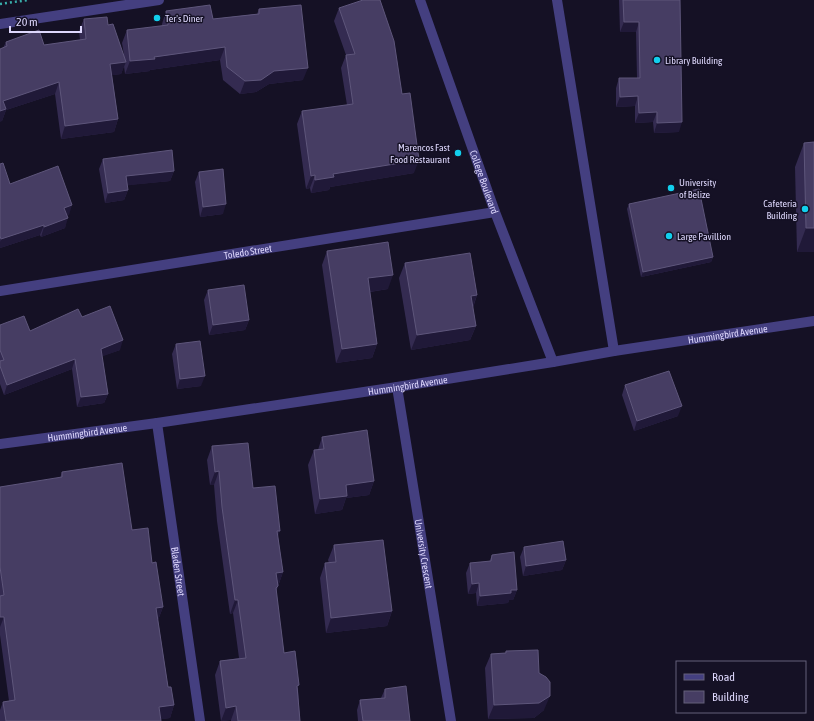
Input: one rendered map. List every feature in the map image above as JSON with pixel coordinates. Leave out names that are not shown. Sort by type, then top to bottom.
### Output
[{"type":"street","points":[[0,24],[160,0]]},
{"type":"street","name":"College Boulevard","points":[[420,0],[495,212],[553,362]]},
{"type":"street","points":[[557,0],[614,351]]},
{"type":"street","name":"Toledo Street","points":[[0,291],[495,212]]},
{"type":"street","name":"Hummingbird Avenue","points":[[0,444],[157,423],[398,387],[614,351],[814,321]]},
{"type":"street","name":"University Crescent","points":[[398,387],[451,721]]},
{"type":"street","name":"Bladen Street","points":[[157,423],[200,721]]},
{"type":"path","points":[[0,4],[28,0]]},
{"type":"building","points":[[363,0],[380,0],[394,41],[402,94],[410,93],[419,160],[333,174],[334,177],[315,180],[315,175],[311,176],[302,111],[353,104],[346,55],[355,54],[339,8]]},
{"type":"building","name":"Library Building","points":[[623,0],[680,0],[682,122],[657,123],[657,112],[639,113],[638,96],[620,97],[619,78],[640,78],[639,22],[624,22]]},
{"type":"building","points":[[210,5],[213,19],[259,14],[259,9],[301,5],[308,68],[274,71],[261,80],[245,81],[227,67],[225,47],[154,57],[155,59],[130,61],[127,30],[168,25],[166,11]]},
{"type":"building","points":[[107,17],[108,25],[113,24],[126,62],[110,64],[118,119],[65,126],[59,82],[3,101],[6,109],[0,111],[0,49],[7,46],[6,42],[39,30],[44,45],[86,39],[84,19]]},
{"type":"building","points":[[814,142],[814,228],[806,228],[804,143]]},
{"type":"building","points":[[172,150],[174,171],[126,176],[128,190],[108,193],[103,159]]},
{"type":"building","points":[[3,163],[10,184],[58,166],[72,205],[64,208],[68,218],[44,227],[44,225],[1,239],[0,164]]},
{"type":"building","points":[[223,169],[226,204],[203,207],[199,172]]},
{"type":"building","name":"Large Pavillion","points":[[699,189],[713,257],[643,272],[629,204]]},
{"type":"building","points":[[388,242],[393,275],[368,278],[377,344],[342,349],[327,251]]},
{"type":"building","points":[[470,253],[477,295],[471,296],[476,326],[417,335],[405,263]]},
{"type":"building","points":[[244,285],[249,320],[213,325],[208,290]]},
{"type":"building","points":[[110,306],[123,340],[101,349],[108,394],[81,397],[75,359],[7,385],[0,366],[0,361],[4,360],[0,350],[0,325],[24,316],[30,331],[78,309],[82,317]]},
{"type":"building","points":[[200,341],[205,376],[180,379],[176,344]]},
{"type":"building","points":[[669,371],[682,406],[637,421],[625,385]]},
{"type":"building","points":[[367,430],[374,481],[346,485],[347,496],[320,499],[314,450],[324,449],[322,437]]},
{"type":"building","points":[[248,443],[253,488],[275,486],[280,531],[277,531],[283,572],[276,573],[278,586],[276,588],[284,653],[295,651],[299,685],[297,686],[300,721],[238,721],[236,706],[226,708],[220,661],[246,658],[238,600],[235,600],[222,507],[219,471],[215,472],[212,446]]},
{"type":"building","points":[[122,463],[132,530],[148,528],[152,563],[156,562],[163,607],[156,608],[168,687],[171,687],[174,705],[159,707],[161,721],[6,721],[3,702],[15,700],[4,617],[0,617],[0,596],[4,595],[0,567],[0,487],[62,477],[62,472]]},
{"type":"building","points":[[383,540],[392,611],[331,618],[325,563],[336,562],[334,545]]},
{"type":"building","points":[[563,541],[566,560],[526,566],[524,547]]},
{"type":"building","points":[[514,552],[517,590],[511,590],[511,593],[480,596],[479,583],[472,584],[470,563],[491,561],[492,555]]},
{"type":"building","points":[[538,650],[539,673],[546,677],[550,682],[550,696],[539,703],[494,705],[491,654],[506,653],[506,651]]},
{"type":"building","points":[[406,686],[410,721],[363,721],[360,700],[385,698],[385,689]]},
{"type":"place","name":"Ter's Diner","points":[[157,18]]},
{"type":"place","name":"Library Building","points":[[657,60]]},
{"type":"place","name":"Marencos Fast Food Restaurant","points":[[458,153]]},
{"type":"place","name":"University of Belize","points":[[671,188]]},
{"type":"place","name":"Cafeteria Building","points":[[805,209]]},
{"type":"place","name":"Large Pavillion","points":[[669,236]]}]
